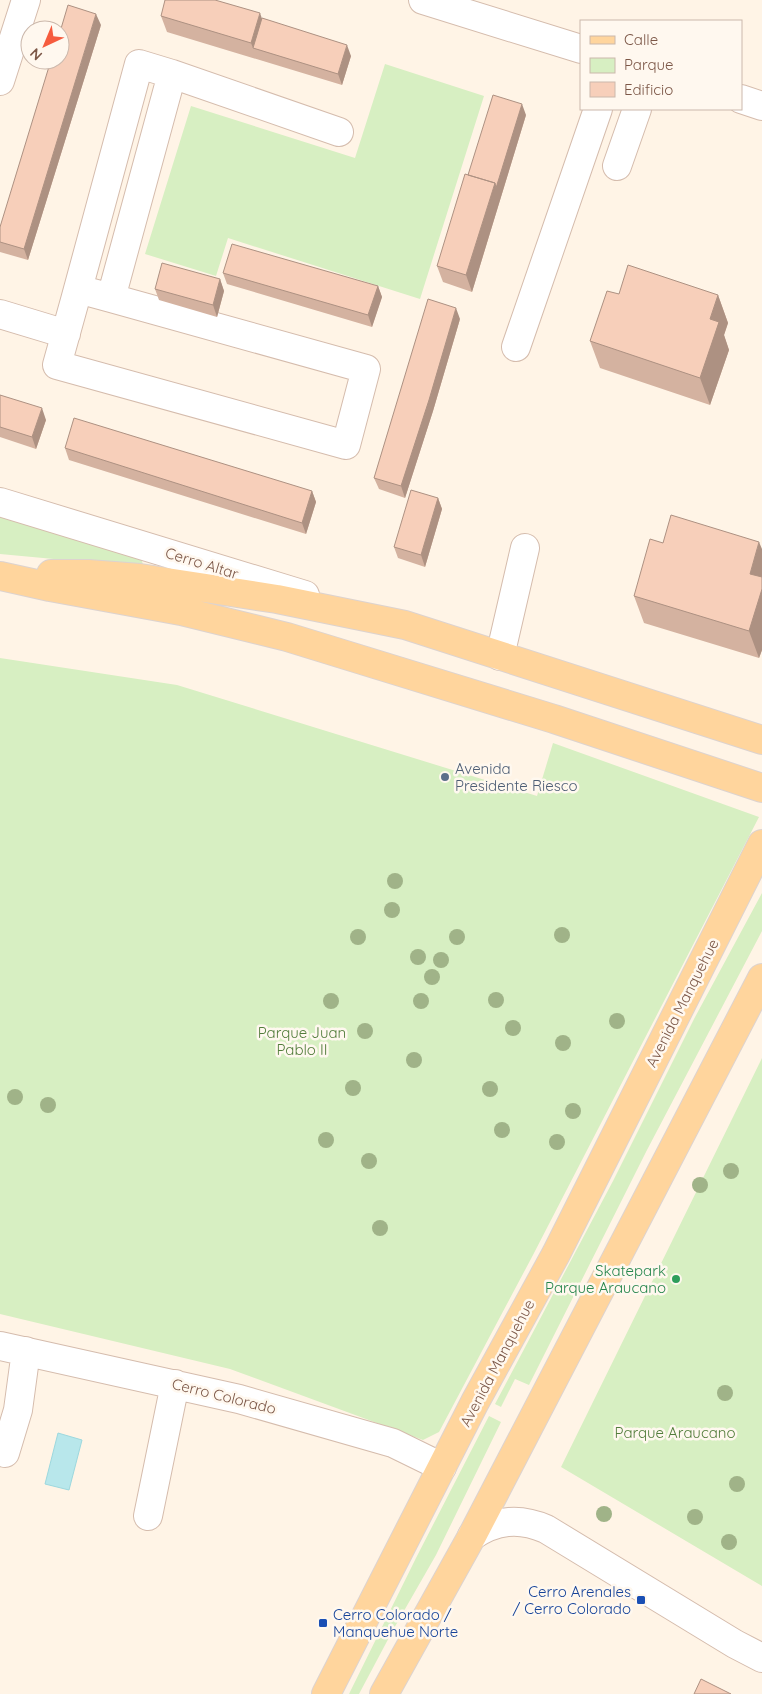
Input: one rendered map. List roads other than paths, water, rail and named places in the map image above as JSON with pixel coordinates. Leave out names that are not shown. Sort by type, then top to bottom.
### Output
[{"type":"main road","points":[[0,576],[88,574],[140,578],[277,599],[405,625],[762,740]]},
{"type":"main road","points":[[0,576],[180,611],[288,637],[554,719],[762,788]]},
{"type":"main road","name":"Avenida Manquehue","points":[[326,1694],[475,1402],[556,1254],[762,844]]},
{"type":"main road","points":[[384,1694],[472,1536],[762,978]]},
{"type":"street","points":[[0,81],[26,0]]},
{"type":"street","points":[[423,0],[580,49]]},
{"type":"street","points":[[78,289],[366,369],[346,445],[57,365],[139,64],[339,132]]},
{"type":"street","points":[[111,298],[172,74]]},
{"type":"street","points":[[742,99],[762,106]]},
{"type":"street","points":[[516,347],[598,110]]},
{"type":"street","points":[[617,166],[637,110]]},
{"type":"street","points":[[0,314],[66,334]]},
{"type":"street","name":"Cerro Altar","points":[[0,502],[405,625]]},
{"type":"street","points":[[500,656],[525,548]]},
{"type":"street","name":"Cerro Colorado","points":[[0,1346],[26,1350],[239,1399],[393,1442],[442,1467]]},
{"type":"street","points":[[5,1453],[18,1410],[26,1350]]},
{"type":"street","points":[[148,1516],[175,1384]]},
{"type":"street","points":[[472,1536],[483,1528],[511,1521],[536,1524],[546,1528],[735,1644],[762,1658]]},
{"type":"water","points":[[58,1433],[82,1440],[69,1490],[45,1484]]},
{"type":"place","name":"Avenida Presidente Riesco","points":[[445,777]]},
{"type":"place","name":"Skatepark Parque Araucano","points":[[676,1279]]},
{"type":"place","name":"Cerro Arenales / Cerro Colorado","points":[[641,1600]]},
{"type":"place","name":"Cerro Colorado / Manquehue Norte","points":[[323,1623]]},
{"type":"park label","name":"Parque Juan Pablo II","points":[[302,1040]]},
{"type":"park label","name":"Parque Araucano","points":[[675,1432]]}]
